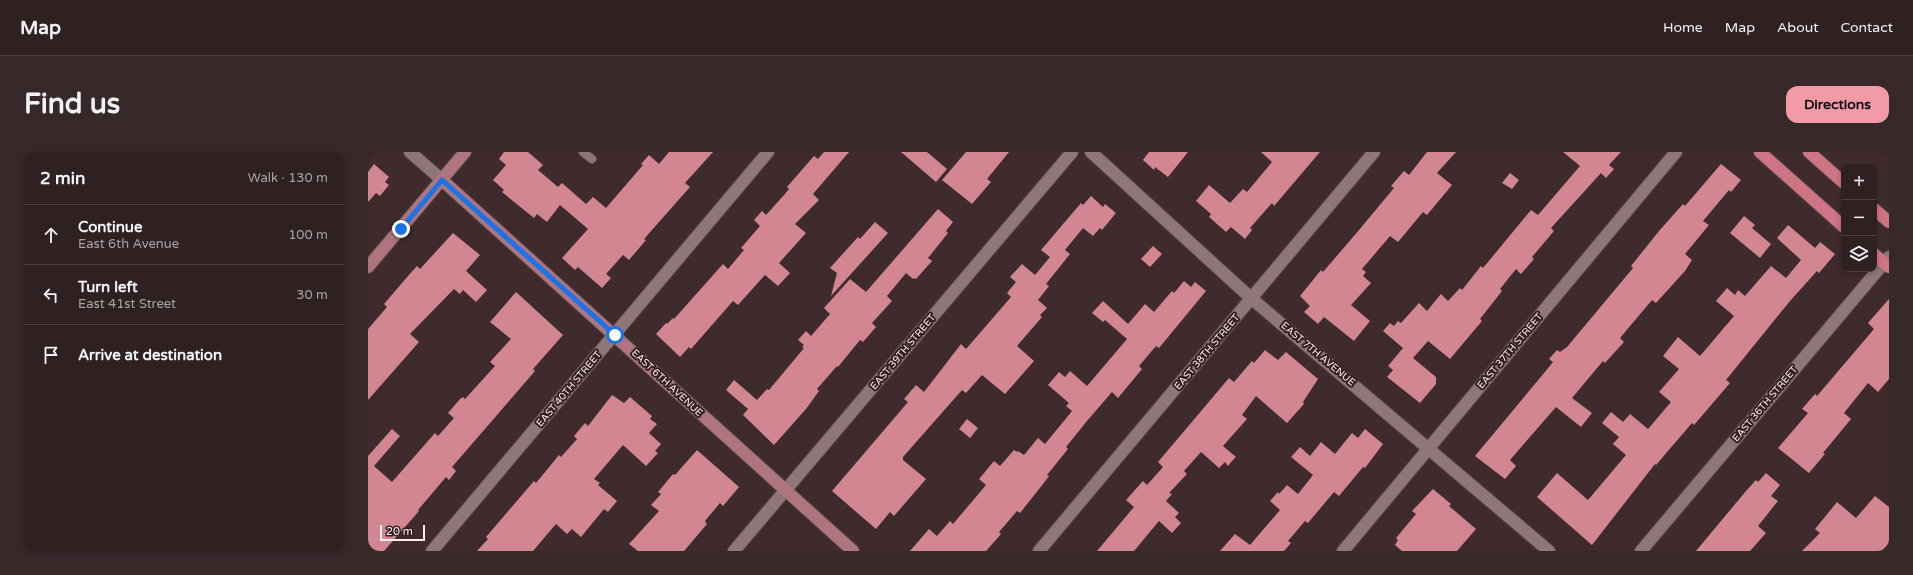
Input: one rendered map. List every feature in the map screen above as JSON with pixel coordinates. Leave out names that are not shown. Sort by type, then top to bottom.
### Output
[{"type":"main road","points":[[1760,152],[1841,224]]},
{"type":"main road","points":[[1809,152],[1841,180]]},
{"type":"main road","points":[[1877,212],[1889,222]]},
{"type":"main road","points":[[1877,256],[1887,262]]},
{"type":"street","name":"EAST 6TH AVENUE","points":[[410,152],[615,335],[784,491],[853,551]]},
{"type":"street","points":[[368,267],[465,152]]},
{"type":"street","name":"EAST 40TH STREET","points":[[432,551],[768,152]]},
{"type":"street","name":"EAST 39TH STREET","points":[[734,551],[1072,152]]},
{"type":"street","name":"EAST 7TH AVENUE","points":[[1091,152],[1252,299],[1429,447],[1549,551]]},
{"type":"street","name":"EAST 38TH STREET","points":[[1040,551],[1374,152]]},
{"type":"street","name":"EAST 37TH STREET","points":[[1343,551],[1676,152]]},
{"type":"street","name":"EAST 36TH STREET","points":[[1641,551],[1887,262]]},
{"type":"lane","points":[[583,152],[592,159]]},
{"type":"building","points":[[504,152],[528,152],[543,165],[538,170],[558,187],[562,183],[586,204],[593,197],[606,208],[643,165],[641,164],[649,155],[659,164],[669,152],[713,152],[685,183],[690,187],[644,239],[646,240],[629,260],[623,255],[606,274],[611,278],[602,288],[578,267],[575,270],[562,258],[588,229],[560,205],[547,222],[537,214],[534,218],[502,192],[504,190],[493,180],[506,165],[499,159]]},
{"type":"building","points":[[824,152],[849,152],[813,194],[819,200],[795,224],[806,233],[779,263],[790,273],[778,286],[765,275],[738,305],[733,301],[691,349],[689,347],[680,357],[656,334],[666,323],[667,324],[673,318],[674,319],[723,264],[728,269],[744,250],[741,248],[760,226],[754,220],[762,211],[766,215],[789,189],[787,187],[814,156],[818,159]]},
{"type":"building","points":[[901,152],[927,152],[947,169],[936,182]]},
{"type":"building","points":[[966,152],[1009,152],[987,179],[991,182],[972,204],[942,180]]},
{"type":"building","points":[[1149,152],[1188,152],[1168,177],[1155,167],[1154,170],[1143,160]]},
{"type":"building","points":[[1261,152],[1320,152],[1274,206],[1272,203],[1250,228],[1252,230],[1245,239],[1231,227],[1226,232],[1209,217],[1211,214],[1196,201],[1209,185],[1230,203],[1243,189],[1247,192],[1272,162]]},
{"type":"building","points":[[1427,152],[1456,152],[1437,173],[1452,185],[1427,215],[1423,212],[1398,242],[1390,236],[1362,269],[1366,272],[1363,276],[1371,283],[1351,305],[1370,321],[1354,341],[1324,317],[1318,324],[1304,312],[1310,306],[1300,296],[1321,270],[1323,272],[1394,188],[1391,186],[1404,171],[1409,175]]},
{"type":"building","points":[[1563,152],[1621,152],[1609,165],[1614,169],[1606,178],[1601,173],[1551,228],[1554,231],[1532,257],[1534,259],[1521,274],[1516,269],[1500,289],[1502,291],[1480,319],[1482,321],[1450,359],[1428,341],[1413,358],[1436,377],[1436,384],[1420,403],[1387,377],[1393,370],[1388,366],[1403,348],[1383,331],[1390,323],[1394,326],[1398,321],[1401,323],[1419,303],[1427,311],[1441,294],[1448,301],[1460,288],[1462,290],[1481,266],[1483,268],[1531,210],[1538,215],[1580,166]]},
{"type":"building","points":[[374,164],[389,177],[385,182],[389,185],[380,196],[376,193],[368,202],[368,172]]},
{"type":"building","points":[[1721,164],[1741,180],[1731,192],[1729,190],[1703,221],[1709,225],[1685,254],[1692,260],[1685,271],[1656,303],[1652,300],[1620,338],[1624,342],[1605,363],[1603,361],[1572,398],[1592,413],[1581,427],[1556,407],[1510,460],[1516,466],[1505,479],[1475,456],[1553,362],[1549,359],[1557,350],[1560,352],[1567,347],[1633,268],[1631,266],[1659,231],[1683,204],[1685,206]]},
{"type":"building","points":[[1510,173],[1519,180],[1512,189],[1502,183]]},
{"type":"building","points":[[1091,196],[1103,207],[1105,204],[1116,213],[1102,230],[1100,228],[1093,236],[1083,228],[1065,250],[1070,254],[1046,284],[1049,286],[1038,300],[1047,308],[1040,315],[1042,317],[1017,346],[1034,361],[1005,394],[982,375],[966,393],[962,390],[903,457],[903,460],[926,479],[894,516],[890,512],[876,529],[832,491],[908,402],[904,399],[916,385],[924,392],[961,344],[966,349],[1011,297],[1007,293],[1016,282],[1010,277],[1022,264],[1035,275],[1050,257],[1041,250],[1081,203],[1083,205]]},
{"type":"building","points":[[938,209],[953,222],[946,231],[948,233],[928,258],[932,261],[916,279],[913,279],[906,273],[887,296],[892,301],[872,323],[876,327],[863,342],[860,340],[838,367],[837,366],[817,389],[819,391],[806,409],[774,445],[743,415],[748,409],[726,390],[734,380],[757,400],[767,389],[769,390],[804,348],[802,347],[804,345],[798,340],[806,331],[811,336],[830,314],[824,308],[850,279],[866,292]]},
{"type":"building","points":[[1744,216],[1755,225],[1752,228],[1771,244],[1760,258],[1730,233]]},
{"type":"building","points":[[875,222],[888,233],[831,296],[837,273],[830,268],[858,237],[860,239]]},
{"type":"building","points":[[1788,225],[1815,248],[1820,242],[1835,254],[1819,273],[1817,271],[1790,301],[1726,380],[1730,383],[1694,425],[1692,423],[1656,465],[1655,464],[1592,545],[1537,497],[1557,473],[1588,500],[1626,455],[1613,444],[1619,437],[1602,423],[1611,412],[1623,422],[1630,414],[1648,429],[1671,402],[1659,392],[1679,369],[1663,356],[1678,337],[1700,356],[1734,316],[1716,301],[1727,288],[1735,295],[1738,290],[1745,296],[1771,266],[1786,278],[1801,260],[1777,238]]},
{"type":"building","points":[[453,233],[480,255],[466,271],[487,290],[476,302],[463,290],[460,294],[454,289],[410,334],[419,342],[368,400],[368,329],[387,307],[384,304],[408,276],[417,266],[420,269]]},
{"type":"building","points":[[1153,246],[1162,254],[1150,267],[1141,259]]},
{"type":"building","points":[[1184,281],[1191,287],[1195,282],[1206,291],[1159,348],[1156,346],[1139,366],[1142,369],[1118,398],[1112,392],[1087,421],[1066,447],[1068,449],[1047,475],[1049,476],[1043,484],[1020,513],[1017,511],[999,532],[1001,534],[986,551],[910,551],[929,529],[937,536],[950,521],[953,524],[986,485],[979,479],[994,461],[1000,466],[1014,450],[1024,455],[1038,438],[1045,444],[1072,411],[1066,406],[1069,403],[1048,385],[1059,372],[1065,377],[1070,371],[1087,386],[1127,339],[1105,320],[1103,322],[1092,313],[1103,301],[1128,324],[1145,304],[1154,312],[1172,291],[1174,293]]},
{"type":"building","points":[[516,292],[563,335],[533,369],[535,371],[452,467],[456,471],[449,480],[446,477],[384,551],[374,551],[368,546],[368,456],[392,429],[400,436],[374,466],[392,482],[435,433],[438,436],[454,418],[448,413],[460,399],[463,397],[465,399],[495,366],[490,362],[511,339],[490,322]]},
{"type":"building","points":[[1889,299],[1889,379],[1878,392],[1868,383],[1844,413],[1851,419],[1823,453],[1825,454],[1809,473],[1778,448],[1808,413],[1802,409],[1815,394],[1817,396],[1874,329],[1868,323]]},
{"type":"building","points":[[1265,350],[1278,360],[1286,352],[1318,379],[1303,402],[1304,404],[1287,423],[1256,396],[1242,415],[1247,419],[1223,446],[1236,457],[1228,466],[1225,462],[1219,468],[1201,452],[1184,471],[1187,474],[1169,493],[1172,494],[1166,501],[1179,513],[1175,517],[1181,523],[1172,533],[1159,521],[1134,551],[1097,551],[1134,507],[1126,500],[1143,481],[1147,485],[1163,467],[1158,462],[1229,378],[1234,382],[1252,361],[1254,363]]},
{"type":"building","points":[[612,395],[624,403],[630,397],[652,416],[650,419],[657,424],[649,433],[661,444],[655,451],[658,453],[646,466],[623,445],[594,479],[600,483],[598,485],[617,501],[608,512],[604,509],[581,537],[572,529],[567,534],[556,524],[533,551],[477,551],[488,539],[486,537],[534,481],[536,483],[559,455],[561,457],[577,439],[574,436],[585,423],[588,426]]},
{"type":"building","points":[[967,419],[978,428],[970,438],[959,429]]},
{"type":"building","points":[[1365,429],[1383,444],[1365,468],[1363,467],[1339,496],[1334,492],[1308,523],[1305,521],[1288,541],[1291,543],[1284,551],[1220,551],[1235,534],[1250,545],[1280,510],[1270,501],[1278,492],[1279,494],[1287,485],[1298,494],[1313,475],[1291,457],[1300,447],[1310,456],[1321,442],[1335,454],[1352,433],[1358,438]]},
{"type":"building","points":[[697,450],[739,487],[723,506],[720,503],[705,521],[707,524],[684,551],[638,551],[629,544],[659,511],[651,505],[661,494],[658,492],[673,474],[675,475]]},
{"type":"building","points":[[1766,473],[1780,485],[1771,496],[1778,501],[1758,526],[1766,533],[1750,551],[1696,551],[1746,491],[1756,480],[1758,482]]},
{"type":"building","points":[[1433,489],[1451,504],[1449,506],[1476,529],[1457,551],[1402,551],[1395,545],[1398,540],[1396,538],[1416,514],[1412,511]]},
{"type":"building","points":[[1875,496],[1889,507],[1889,543],[1882,551],[1802,551],[1820,533],[1815,529],[1837,502],[1856,518]]},
{"type":"route","points":[[401,229],[442,180],[615,335]]}]
